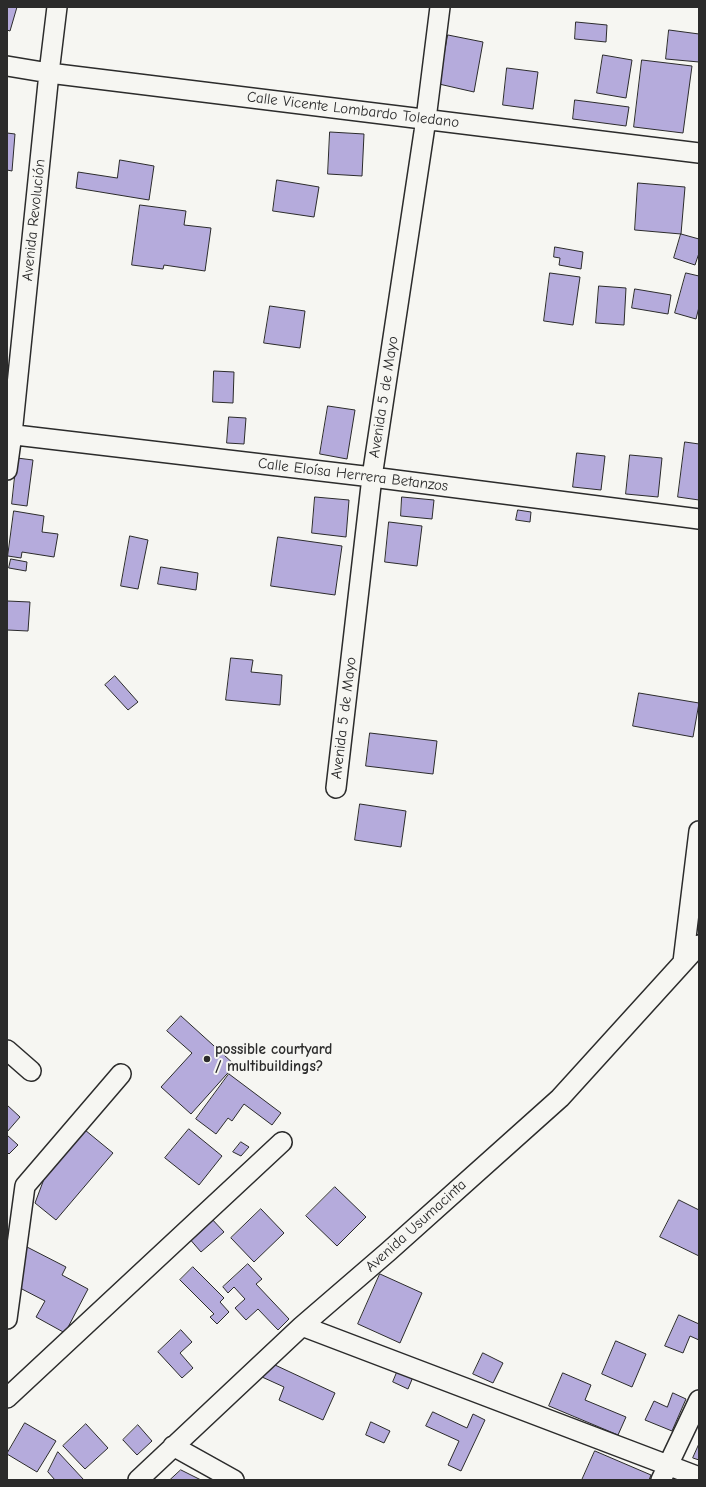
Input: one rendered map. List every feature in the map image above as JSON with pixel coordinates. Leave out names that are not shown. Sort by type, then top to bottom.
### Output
[{"type":"street","name":"Avenida Revolución","points":[[7,470],[48,73],[57,7]]},
{"type":"street","name":"Avenida 5 de Mayo","points":[[336,788],[372,477],[426,119],[440,7]]},
{"type":"street","name":"Calle Vicente Lombardo Toledano","points":[[7,66],[48,73],[699,153]]},
{"type":"street","name":"Calle Eloísa Herrera Betanzos","points":[[10,434],[372,477],[699,519]]},
{"type":"street","points":[[683,962],[699,831]]},
{"type":"street","name":"Avenida Usumacinta","points":[[138,1480],[302,1326],[389,1251],[560,1098],[699,945]]},
{"type":"street","points":[[7,1050],[31,1071]]},
{"type":"street","points":[[7,1319],[25,1186],[121,1074]]},
{"type":"street","points":[[7,1398],[282,1142]]},
{"type":"street","points":[[302,1326],[664,1473],[699,1477]]},
{"type":"street","points":[[664,1473],[699,1400]]},
{"type":"street","points":[[173,1446],[234,1480]]},
{"type":"building","points":[[7,7],[17,7],[10,31],[7,30]]},
{"type":"building","points":[[576,22],[607,25],[606,42],[575,39]]},
{"type":"building","points":[[669,30],[699,34],[699,62],[666,59]]},
{"type":"building","points":[[448,35],[483,42],[474,92],[439,84]]},
{"type":"building","points":[[603,55],[632,60],[626,98],[597,93]]},
{"type":"building","points":[[642,60],[692,66],[683,133],[634,127]]},
{"type":"building","points":[[507,68],[538,72],[533,109],[503,105]]},
{"type":"building","points":[[575,100],[629,107],[626,126],[573,119]]},
{"type":"building","points":[[330,132],[364,134],[362,176],[328,174]]},
{"type":"building","points":[[7,133],[15,134],[12,171],[7,170]]},
{"type":"building","points":[[120,160],[154,166],[149,200],[76,188],[78,172],[117,178]]},
{"type":"building","points":[[277,180],[319,187],[314,217],[273,211]]},
{"type":"building","points":[[638,183],[685,187],[681,234],[635,230]]},
{"type":"building","points":[[140,205],[186,211],[184,225],[211,228],[205,271],[164,265],[163,269],[132,265]]},
{"type":"building","points":[[681,234],[699,239],[699,253],[695,265],[674,258]]},
{"type":"building","points":[[555,247],[583,252],[581,269],[559,265],[560,258],[554,257]]},
{"type":"building","points":[[550,273],[580,277],[573,325],[544,321]]},
{"type":"building","points":[[686,273],[699,276],[699,307],[696,319],[675,313]]},
{"type":"building","points":[[599,286],[626,288],[624,325],[596,323]]},
{"type":"building","points":[[635,289],[671,295],[668,314],[632,308]]},
{"type":"building","points":[[270,306],[305,311],[300,348],[264,343]]},
{"type":"building","points":[[214,371],[234,372],[233,403],[213,402]]},
{"type":"building","points":[[328,406],[355,410],[347,459],[320,454]]},
{"type":"building","points":[[229,417],[246,418],[244,444],[227,443]]},
{"type":"building","points":[[685,442],[699,444],[699,500],[678,497]]},
{"type":"building","points":[[577,453],[605,456],[601,490],[573,487]]},
{"type":"building","points":[[630,455],[662,458],[658,497],[626,494]]},
{"type":"building","points":[[17,458],[33,460],[27,506],[12,504]]},
{"type":"building","points":[[315,497],[349,500],[346,537],[312,533]]},
{"type":"building","points":[[402,497],[434,500],[432,519],[401,516]]},
{"type":"building","points":[[518,510],[531,512],[530,522],[516,520]]},
{"type":"building","points":[[14,511],[44,516],[42,532],[58,534],[54,557],[22,552],[21,558],[8,556]]},
{"type":"building","points":[[389,522],[422,526],[417,566],[385,562]]},
{"type":"building","points":[[130,536],[148,540],[138,589],[121,586]]},
{"type":"building","points":[[278,537],[342,546],[335,595],[271,586]]},
{"type":"building","points":[[11,559],[27,562],[26,571],[9,568]]},
{"type":"building","points":[[161,567],[198,573],[196,590],[158,584]]},
{"type":"building","points":[[7,601],[30,602],[28,631],[7,630]]},
{"type":"building","points":[[231,658],[253,660],[251,672],[282,675],[280,705],[226,700]]},
{"type":"building","points":[[115,676],[138,702],[128,710],[105,685]]},
{"type":"building","points":[[639,693],[699,703],[693,737],[633,726]]},
{"type":"building","points":[[370,733],[437,741],[433,774],[366,766]]},
{"type":"building","points":[[360,804],[406,811],[401,847],[355,840]]},
{"type":"building","name":"possible courtyard / multibuildings?","points":[[181,1016],[235,1065],[191,1114],[161,1087],[192,1053],[167,1031]]},
{"type":"building","points":[[229,1074],[281,1113],[272,1125],[244,1104],[232,1121],[228,1118],[216,1134],[196,1119]]},
{"type":"building","points":[[7,1105],[20,1117],[7,1132]]},
{"type":"building","points":[[189,1129],[222,1156],[199,1185],[165,1158]]},
{"type":"building","points":[[85,1130],[113,1153],[56,1220],[35,1203],[44,1179]]},
{"type":"building","points":[[7,1135],[18,1145],[9,1154],[7,1152]]},
{"type":"building","points":[[241,1142],[249,1147],[241,1156],[233,1152]]},
{"type":"building","points":[[335,1187],[366,1217],[337,1246],[306,1216]]},
{"type":"building","points":[[679,1200],[699,1210],[699,1256],[660,1237]]},
{"type":"building","points":[[261,1209],[284,1233],[254,1262],[231,1238]]},
{"type":"building","points":[[210,1217],[224,1232],[201,1252],[188,1237]]},
{"type":"building","points":[[27,1247],[66,1267],[62,1275],[88,1289],[65,1333],[36,1317],[45,1301],[20,1288]]},
{"type":"building","points":[[248,1264],[262,1279],[256,1284],[289,1319],[278,1330],[258,1309],[246,1320],[235,1308],[245,1299],[234,1287],[228,1293],[223,1287]]},
{"type":"building","points":[[193,1267],[224,1298],[220,1302],[229,1312],[217,1324],[210,1317],[214,1314],[180,1280]]},
{"type":"building","points":[[380,1274],[422,1293],[400,1343],[358,1324]]},
{"type":"building","points":[[679,1315],[699,1324],[699,1340],[690,1336],[683,1353],[665,1346]]},
{"type":"building","points":[[181,1330],[192,1342],[180,1353],[193,1368],[182,1378],[158,1352]]},
{"type":"building","points":[[616,1341],[646,1354],[632,1387],[602,1374]]},
{"type":"building","points":[[483,1353],[503,1363],[493,1383],[473,1374]]},
{"type":"building","points":[[275,1365],[335,1393],[323,1420],[279,1400],[284,1387],[262,1377]]},
{"type":"building","points":[[398,1370],[413,1377],[408,1389],[393,1382]]},
{"type":"building","points":[[563,1373],[591,1385],[585,1400],[626,1417],[618,1435],[549,1406]]},
{"type":"building","points":[[673,1393],[686,1399],[672,1431],[645,1420],[654,1401],[667,1407]]},
{"type":"building","points":[[433,1412],[467,1428],[473,1414],[485,1420],[461,1471],[448,1465],[459,1441],[426,1426]]},
{"type":"building","points":[[371,1422],[390,1431],[384,1443],[366,1435]]},
{"type":"building","points":[[25,1423],[56,1441],[37,1472],[7,1454]]},
{"type":"building","points":[[86,1424],[108,1448],[85,1469],[63,1446]]},
{"type":"building","points":[[138,1425],[152,1441],[137,1455],[123,1440]]},
{"type":"building","points":[[699,1444],[699,1460],[693,1458]]},
{"type":"building","points":[[595,1451],[651,1475],[649,1480],[582,1480]]},
{"type":"building","points":[[58,1452],[84,1480],[55,1480],[48,1472]]},
{"type":"building","points":[[181,1470],[201,1480],[170,1480]]},
{"type":"place","name":"possible courtyard / multibuildings?","points":[[207,1059]]}]
